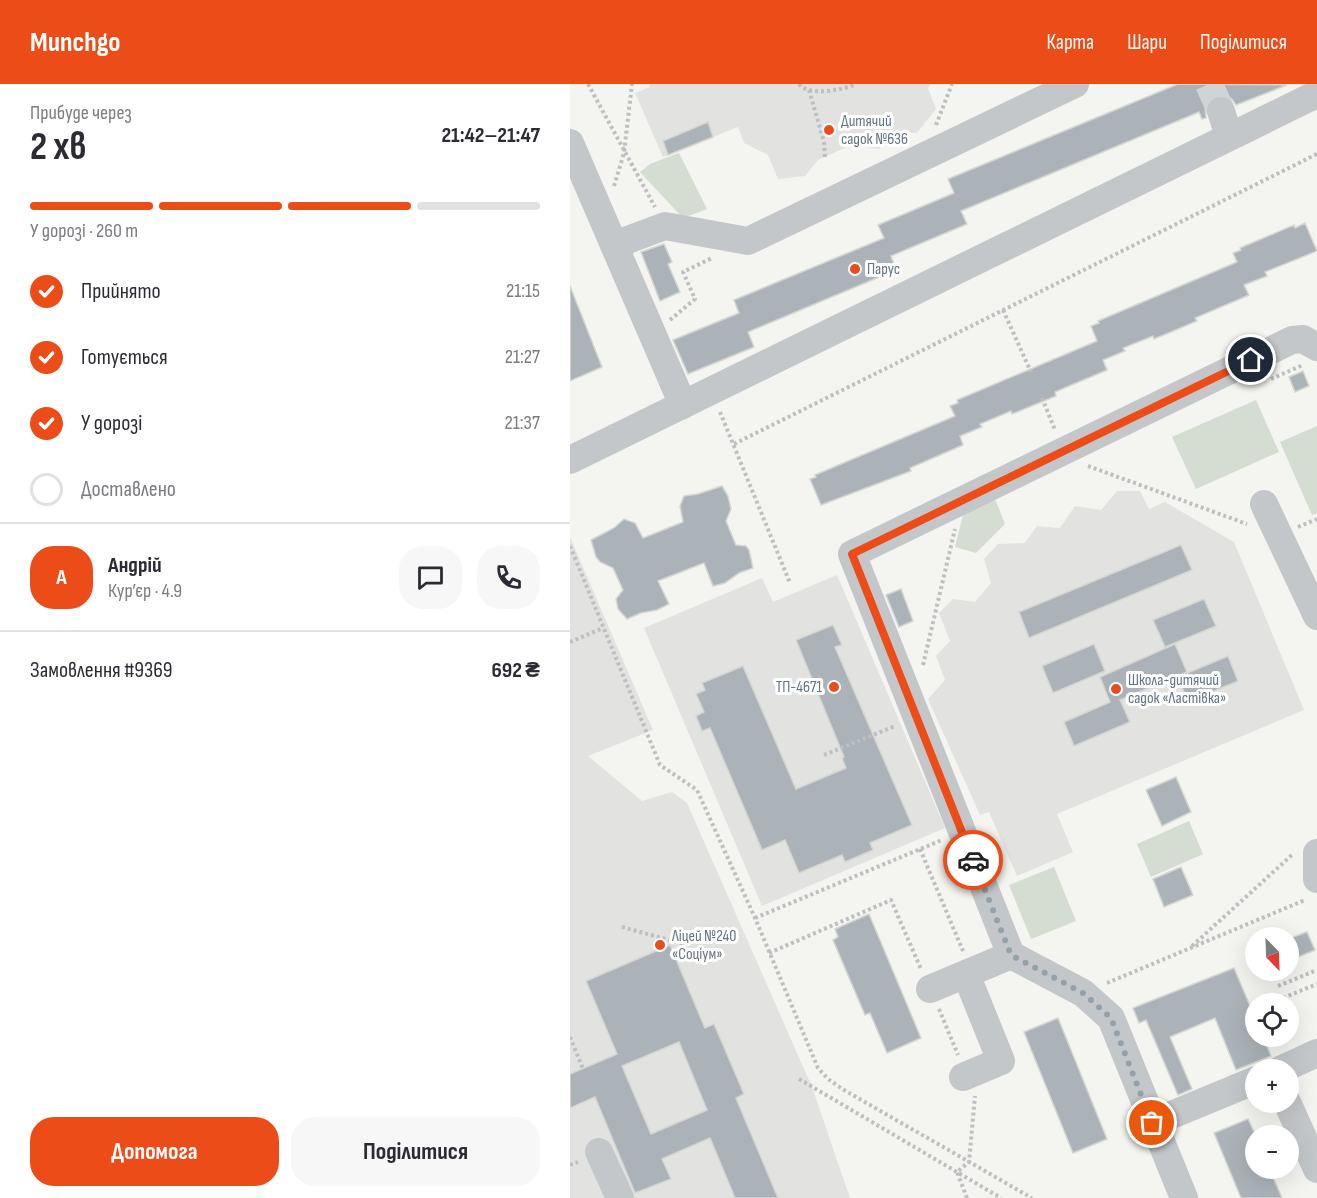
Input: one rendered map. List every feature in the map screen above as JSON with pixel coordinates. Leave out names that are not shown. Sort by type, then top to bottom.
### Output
[{"type":"lane","points":[[614,244],[665,226],[748,241],[1075,84]]},
{"type":"lane","points":[[570,460],[712,392],[1225,124],[1317,94]]},
{"type":"lane","points":[[570,143],[683,405]]},
{"type":"lane","points":[[1184,1198],[1111,1018],[1083,993],[1011,955],[852,554],[1292,340],[1302,339],[1317,346]]},
{"type":"lane","points":[[1264,504],[1317,616]]},
{"type":"lane","points":[[1309,850],[1312,889]]},
{"type":"lane","points":[[930,989],[1011,955]]},
{"type":"lane","points":[[969,973],[1001,1061],[969,1074]]},
{"type":"lane","points":[[1299,1061],[1317,1053]]},
{"type":"lane","points":[[1152,1123],[1245,1085]]},
{"type":"lane","points":[[1292,1113],[1317,1169]]},
{"type":"lane","points":[[600,1152],[620,1198]]},
{"type":"path","points":[[588,84],[665,226]]},
{"type":"path","points":[[596,203],[613,189],[624,153],[632,84]]},
{"type":"path","points":[[799,84],[803,89],[809,90],[848,87],[856,84]]},
{"type":"path","points":[[809,90],[824,142],[825,157]]},
{"type":"path","points":[[734,444],[1317,154]]},
{"type":"path","points":[[666,324],[696,298],[683,272],[716,257]]},
{"type":"path","points":[[1003,310],[1031,372]]},
{"type":"path","points":[[712,392],[790,583]]},
{"type":"path","points":[[1078,462],[1279,536],[1317,519]]},
{"type":"path","points":[[570,546],[660,765],[697,790],[755,918],[818,1068],[828,1079],[844,1090],[1032,1198]]},
{"type":"path","points":[[570,642],[603,628]]},
{"type":"path","points":[[755,918],[962,831]]},
{"type":"path","points":[[920,849],[969,973]]},
{"type":"path","points":[[1190,948],[1309,850]]},
{"type":"path","points":[[1083,993],[1190,948],[1312,889]]},
{"type":"path","points":[[769,952],[891,900],[969,1074],[969,1162]]},
{"type":"path","points":[[622,927],[684,944]]},
{"type":"path","points":[[1278,986],[1317,970]]},
{"type":"path","points":[[1295,993],[1317,984]]},
{"type":"path","points":[[570,1037],[584,1069]]},
{"type":"path","points":[[799,1079],[1001,1198]]},
{"type":"path","points":[[957,1172],[969,1162]]},
{"type":"path","points":[[957,1172],[967,1198]]},
{"type":"shaded area","name":"Дитячий садок №636","points":[[649,84],[931,84],[928,88],[936,109],[917,133],[893,132],[879,149],[851,145],[818,160],[805,176],[778,179],[768,155],[744,143],[738,127],[663,157],[635,93],[650,87]]},
{"type":"shaded area","points":[[679,153],[707,209],[683,218],[640,172],[650,164]]},
{"type":"shaded area","points":[[1256,400],[1279,452],[1196,489],[1172,437]]},
{"type":"shaded area","points":[[1317,426],[1317,513],[1312,515],[1280,442]]},
{"type":"shaded area","name":"Школа-дитячий садок «Ластівка»","points":[[1117,491],[1140,491],[1149,509],[1165,502],[1234,542],[1304,710],[1057,814],[1073,852],[1017,876],[989,812],[980,815],[928,699],[945,680],[936,656],[950,641],[939,613],[953,599],[975,602],[991,583],[984,559],[998,544],[1025,543],[1037,526],[1060,528],[1075,506],[1101,510]]},
{"type":"shaded area","points":[[995,499],[1005,524],[976,553],[955,547],[963,515]]},
{"type":"shaded area","name":"Ліцей №240 «Соціум»","points":[[570,537],[653,730],[588,756],[642,801],[672,792],[687,803],[812,1087],[850,1198],[570,1198]]},
{"type":"shaded area","points":[[837,575],[945,828],[762,906],[644,628],[762,578],[773,602]]},
{"type":"shaded area","points":[[1189,821],[1203,854],[1151,877],[1137,844]]},
{"type":"shaded area","points":[[1054,867],[1076,921],[1031,939],[1009,885]]},
{"type":"building","points":[[1178,84],[1287,85],[1236,105],[1225,95],[1216,95],[1205,107],[1206,118],[1202,119],[1199,112],[961,211],[967,224],[891,256],[896,270],[748,332],[754,347],[688,374],[673,340],[739,313],[734,300],[884,238],[878,225],[954,193],[948,179]]},
{"type":"building","points":[[708,122],[713,137],[668,155],[663,141]]},
{"type":"building","points":[[1305,223],[1317,251],[1265,272],[1267,276],[1244,285],[1249,295],[1195,318],[1197,321],[1154,339],[1153,336],[1123,348],[1125,351],[1103,360],[1107,370],[1055,392],[1056,396],[980,424],[982,427],[960,436],[963,445],[910,468],[911,471],[821,505],[810,479],[816,477],[815,475],[955,416],[950,406],[958,403],[957,400],[1097,341],[1091,326],[1099,323],[1098,321],[1237,262],[1233,253],[1241,250],[1240,248],[1294,225],[1295,228]]},
{"type":"building","points":[[664,244],[672,262],[668,264],[680,292],[660,301],[641,252]]},
{"type":"building","points":[[570,286],[602,367],[570,381]]},
{"type":"building","points":[[1303,371],[1309,386],[1295,392],[1289,377]]},
{"type":"building","points":[[722,486],[728,496],[731,509],[726,521],[736,545],[746,546],[749,550],[753,568],[739,573],[725,583],[713,586],[704,563],[658,581],[669,604],[627,619],[618,609],[616,599],[623,590],[613,568],[600,562],[596,557],[591,540],[614,528],[624,519],[635,523],[643,538],[683,522],[680,506],[684,496]]},
{"type":"building","points":[[1181,545],[1192,570],[1029,638],[1019,612]]},
{"type":"building","points":[[901,589],[913,621],[899,627],[886,595]]},
{"type":"building","points":[[1204,599],[1216,626],[1165,647],[1153,620]]},
{"type":"building","points":[[833,625],[842,645],[835,647],[912,825],[870,843],[873,850],[845,862],[842,855],[799,873],[785,840],[762,850],[710,728],[702,731],[696,716],[704,712],[696,694],[705,690],[702,683],[743,666],[796,789],[846,768],[842,758],[844,757],[796,640]]},
{"type":"building","points":[[1094,644],[1105,671],[1053,693],[1042,666]]},
{"type":"building","points":[[1175,644],[1187,672],[1120,700],[1130,722],[1074,746],[1064,722],[1110,702],[1100,677]]},
{"type":"building","points":[[1228,656],[1238,681],[1188,702],[1178,677]]},
{"type":"building","points":[[1176,777],[1191,812],[1162,826],[1146,790]]},
{"type":"building","points":[[1181,867],[1193,895],[1164,907],[1153,879]]},
{"type":"building","points":[[869,914],[921,1038],[887,1053],[870,1013],[865,1015],[833,940],[838,937],[835,929]]},
{"type":"building","points":[[1307,932],[1315,950],[1299,957],[1299,935]]},
{"type":"building","points":[[670,945],[705,1028],[714,1024],[744,1094],[736,1098],[778,1198],[735,1198],[710,1138],[662,1159],[671,1179],[635,1193],[595,1097],[570,1108],[570,1074],[617,1054],[586,981]],"holes":[[[679,1042],[707,1110],[651,1134],[622,1066]]]},
{"type":"building","points":[[1234,968],[1245,994],[1245,1047],[1267,1047],[1271,1056],[1264,1059],[1245,1059],[1245,1066],[1236,1070],[1215,1018],[1170,1037],[1192,1089],[1178,1095],[1146,1020],[1139,1023],[1133,1008]]},
{"type":"building","points":[[1058,1018],[1107,1139],[1073,1153],[1024,1032]]},
{"type":"building","points":[[1248,1119],[1251,1125],[1245,1125],[1245,1179],[1274,1179],[1282,1198],[1241,1198],[1214,1133]]},
{"type":"tunnel","points":[[1209,84],[1221,111]]},
{"type":"way so far","points":[[973,860],[1011,955],[1083,993],[1111,1018],[1152,1123]]},
{"type":"place","name":"Дитячий садок №636","points":[[829,130]]},
{"type":"place","name":"Парус","points":[[855,269]]},
{"type":"place","name":"ТП-4671","points":[[834,687]]},
{"type":"place","name":"Школа-дитячий садок «Ластівка»","points":[[1116,689]]},
{"type":"place","name":"Ліцей №240 «Соціум»","points":[[660,945]]},
{"type":"route","points":[[973,860],[852,554],[1251,360]]}]
